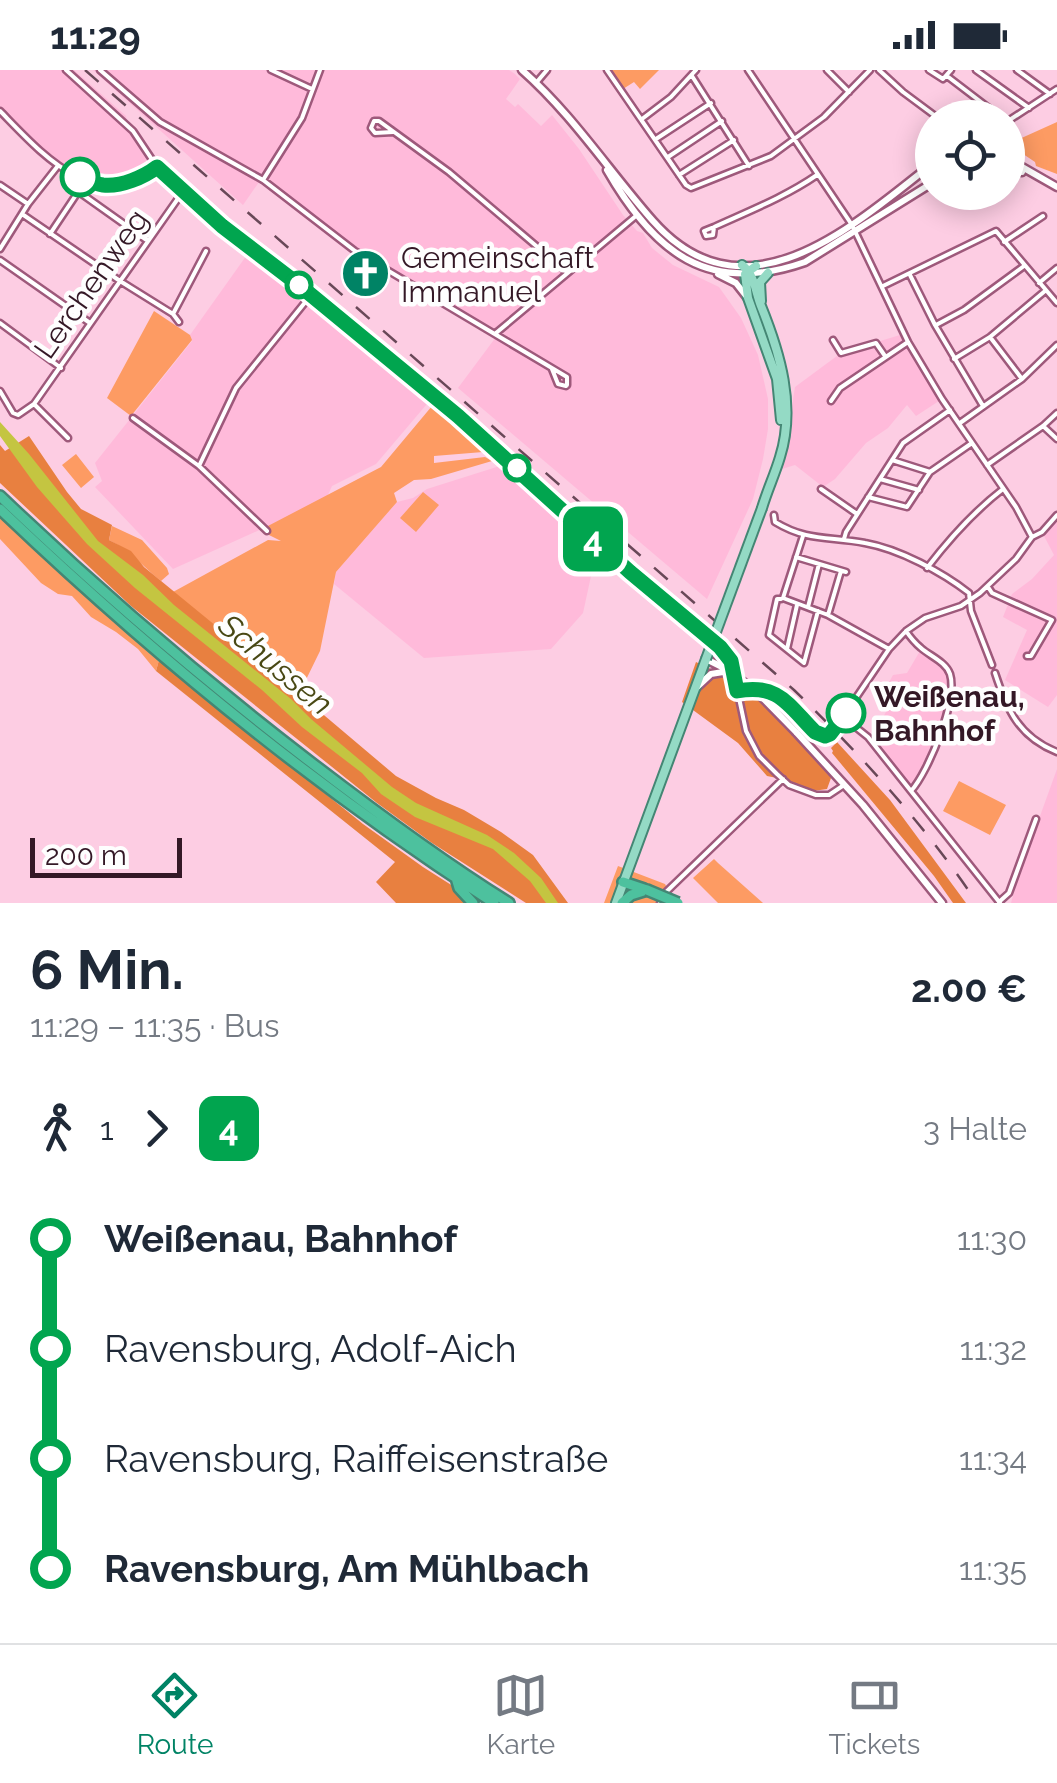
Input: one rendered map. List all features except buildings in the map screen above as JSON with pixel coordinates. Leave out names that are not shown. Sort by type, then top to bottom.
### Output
[{"type":"highway","points":[[0,496],[127,612],[236,704],[392,823],[509,903]]},
{"type":"highway","points":[[0,509],[206,691],[338,794],[494,903]]},
{"type":"highway","points":[[456,878],[459,888],[473,903]]},
{"type":"highway","points":[[623,882],[678,903]]},
{"type":"highway","points":[[619,903],[647,890]]},
{"type":"main road","points":[[522,70],[572,122],[640,213],[674,251],[736,284],[748,298],[769,352],[779,394],[781,425],[775,471]]},
{"type":"main road","points":[[1025,169],[1057,187]]},
{"type":"main road","points":[[1025,172],[1033,174]]},
{"type":"main road","points":[[640,213],[686,250],[749,270],[801,255],[854,229],[915,178]]},
{"type":"main road","points":[[712,271],[768,272],[805,262],[915,193]]},
{"type":"main road","points":[[748,298],[749,270]]},
{"type":"main road","points":[[619,903],[623,882],[781,456],[786,394],[777,350],[749,270]]},
{"type":"main road","points":[[761,306],[760,282],[768,272]]},
{"type":"main road","points":[[706,659],[759,694],[796,732],[942,903]]},
{"type":"main road","points":[[696,688],[710,674],[729,671]]},
{"type":"street","points":[[66,70],[133,130],[157,167],[222,226],[458,416],[630,572],[720,647],[732,665],[741,718],[751,743],[782,780],[816,796],[829,795],[844,785]]},
{"type":"street","points":[[100,70],[168,128],[262,180],[355,251],[552,368]]},
{"type":"street","points":[[272,70],[314,90]]},
{"type":"street","points":[[262,180],[302,118],[320,70]]},
{"type":"street","points":[[536,84],[547,70]]},
{"type":"street","points":[[607,70],[691,188],[772,156],[870,70]]},
{"type":"street","points":[[748,70],[854,229],[908,342],[1032,537]]},
{"type":"street","points":[[827,70],[849,92]]},
{"type":"street","points":[[879,70],[886,72],[915,101]]},
{"type":"street","points":[[929,70],[943,79],[951,70]]},
{"type":"street","points":[[976,70],[1029,108]]},
{"type":"street","points":[[1017,70],[1050,94]]},
{"type":"street","points":[[642,119],[694,73],[748,166]]},
{"type":"street","points":[[947,76],[979,100]]},
{"type":"street","points":[[1025,110],[1057,89]]},
{"type":"street","points":[[655,139],[710,103]]},
{"type":"street","points":[[2,114],[58,167],[86,180],[102,185],[121,184],[157,167]]},
{"type":"street","points":[[0,124],[2,114]]},
{"type":"street","points":[[667,157],[722,121]]},
{"type":"street","points":[[393,132],[449,172],[567,272]]},
{"type":"street","points":[[679,176],[734,140]]},
{"type":"street","points":[[0,249],[28,204],[58,167]]},
{"type":"street","points":[[714,227],[794,190],[817,175]]},
{"type":"street","points":[[50,234],[86,180]]},
{"type":"street","points":[[0,185],[28,204]]},
{"type":"street","name":"Lerchenweg","points":[[0,391],[12,413],[18,415],[34,404],[184,190]]},
{"type":"street","points":[[79,192],[148,241]]},
{"type":"street","points":[[496,333],[640,213]]},
{"type":"street","points":[[22,214],[173,314],[179,322]]},
{"type":"street","points":[[1004,242],[1043,216]]},
{"type":"street","points":[[882,286],[996,231],[1057,303]]},
{"type":"street","points":[[173,314],[206,252]]},
{"type":"street","points":[[0,260],[91,324]]},
{"type":"street","points":[[935,325],[964,310],[1024,266]]},
{"type":"street","points":[[1039,283],[1057,268]]},
{"type":"street","points":[[910,274],[983,406]]},
{"type":"street","points":[[954,358],[990,337],[1045,291]]},
{"type":"street","points":[[199,466],[236,388],[311,295]]},
{"type":"street","points":[[0,323],[61,368]]},
{"type":"street","points":[[990,337],[1022,379]]},
{"type":"street","points":[[834,340],[841,353],[876,343],[885,356]]},
{"type":"street","points":[[831,400],[840,388],[908,342]]},
{"type":"street","points":[[959,424],[1022,379],[1057,345]]},
{"type":"street","name":"Lerchenweg","points":[[34,404],[68,438]]},
{"type":"street","points":[[844,539],[903,444],[950,410]]},
{"type":"street","points":[[988,465],[1057,413]]},
{"type":"street","points":[[133,418],[199,466],[266,531]]},
{"type":"street","points":[[1043,426],[1057,439]]},
{"type":"street","points":[[868,498],[907,507],[930,472],[972,443]]},
{"type":"street","points":[[892,460],[930,472]]},
{"type":"street","points":[[880,479],[919,490]]},
{"type":"street","points":[[927,568],[958,529],[1004,488]]},
{"type":"street","points":[[820,489],[857,514]]},
{"type":"street","points":[[774,515],[776,522],[803,536],[844,539],[892,550],[970,593],[971,611],[992,665]]},
{"type":"street","points":[[1036,818],[1009,892],[999,902],[868,737],[844,718],[889,649],[906,631],[988,587],[1057,515]]},
{"type":"street","points":[[783,598],[803,536]]},
{"type":"street","points":[[796,557],[844,572],[828,615]]},
{"type":"street","points":[[808,607],[819,564]]},
{"type":"street","points":[[988,587],[1052,620],[1031,656],[1027,656]]},
{"type":"street","points":[[818,611],[804,663],[769,636],[776,599],[783,598],[798,603],[808,607],[818,611],[828,615],[889,649]]},
{"type":"street","points":[[787,650],[798,603]]},
{"type":"street","points":[[906,631],[918,646],[945,666],[950,676],[948,704],[933,756],[912,791]]},
{"type":"street","points":[[995,673],[1005,702],[1027,736],[1057,752]]},
{"type":"street","points":[[660,903],[664,894],[782,780]]},
{"type":"shaded area","points":[[0,70],[74,70],[126,116],[129,132],[149,161],[117,175],[87,171],[50,158],[0,108]]},
{"type":"shaded area","points":[[93,70],[509,70],[515,74],[520,79],[506,99],[515,107],[518,104],[541,126],[552,115],[623,215],[643,233],[652,248],[673,265],[719,287],[741,318],[758,355],[768,399],[763,459],[753,499],[707,599],[458,388],[496,337],[359,258],[259,182],[243,205]]},
{"type":"shaded area","points":[[610,70],[659,70],[640,89],[634,82],[623,89]]},
{"type":"shaded area","points":[[1057,122],[1057,174],[1036,166],[1025,155],[1025,136]]},
{"type":"shaded area","points":[[249,252],[432,398],[376,464],[332,486],[327,497],[173,569],[95,487],[102,481],[95,463],[192,341],[190,335]]},
{"type":"shaded area","points":[[154,311],[192,340],[131,416],[107,398]]},
{"type":"shaded area","points":[[900,335],[939,401],[916,416],[907,405],[888,428],[866,443],[823,487],[795,465],[782,469],[795,387],[841,353]]},
{"type":"shaded area","points":[[432,406],[483,452],[434,456],[434,463],[485,457],[492,461],[431,479],[414,480],[394,493],[397,502],[336,572],[320,651],[299,694],[173,592],[268,540],[281,541],[269,535],[266,527],[381,467]]},
{"type":"shaded area","points":[[0,422],[98,541],[392,787],[514,853],[541,878],[558,903],[546,903],[530,881],[493,849],[415,817],[381,794],[362,773],[135,588],[87,544],[37,487],[0,436]]},
{"type":"shaded area","points":[[29,436],[81,509],[112,525],[109,540],[131,551],[144,567],[396,776],[464,810],[533,855],[568,903],[526,903],[432,843],[131,606],[0,483],[0,445],[5,451]]},
{"type":"shaded area","points":[[76,454],[94,477],[81,488],[62,465]]},
{"type":"shaded area","points":[[503,465],[596,553],[583,613],[551,649],[424,658],[334,584],[336,572],[397,502]]},
{"type":"shaded area","points":[[423,492],[439,505],[416,532],[400,518]]},
{"type":"shaded area","points":[[0,517],[159,660],[156,671],[138,649],[91,617],[72,596],[58,594],[41,583],[0,539]]},
{"type":"shaded area","points":[[1057,521],[1057,695],[1048,707],[1005,680],[1027,630],[1003,617],[1012,594],[1054,555],[1044,536]]},
{"type":"shaded area","points":[[112,526],[142,540],[169,574],[161,581],[109,540]]},
{"type":"shaded area","points":[[920,651],[944,667],[950,676],[950,689],[929,764],[912,789],[871,740],[895,695],[886,688],[893,675],[907,673]]},
{"type":"shaded area","points":[[159,660],[363,824],[473,903],[396,903],[376,882],[395,862],[156,671]]},
{"type":"shaded area","points":[[696,662],[738,684],[772,711],[828,773],[831,778],[827,789],[813,791],[767,776],[738,743],[682,702]]},
{"type":"shaded area","points":[[837,742],[890,800],[966,903],[953,903],[832,753]]},
{"type":"shaded area","points":[[1057,769],[1057,903],[1011,903],[1018,877]]},
{"type":"shaded area","points":[[959,781],[1006,805],[990,835],[943,811]]},
{"type":"shaded area","points":[[714,859],[763,903],[718,903],[693,878]]},
{"type":"shaded area","points":[[618,866],[665,884],[675,903],[604,903]]},
{"type":"railway","points":[[85,70],[794,690],[891,792],[977,903]]},
{"type":"bus line","name":"4","points":[[80,177],[102,185],[121,184],[157,167],[222,226],[458,416],[630,572],[720,647],[731,661],[737,691],[761,688],[776,694],[815,732],[825,736],[846,713]]},
{"type":"place","name":"Gemeinschaft Immanuel","points":[[366,274]]},
{"type":"place","name":"Weißenau, Bahnhof","points":[[846,713]]},
{"type":"water label","name":"Schussen","points":[[276,664]]}]
